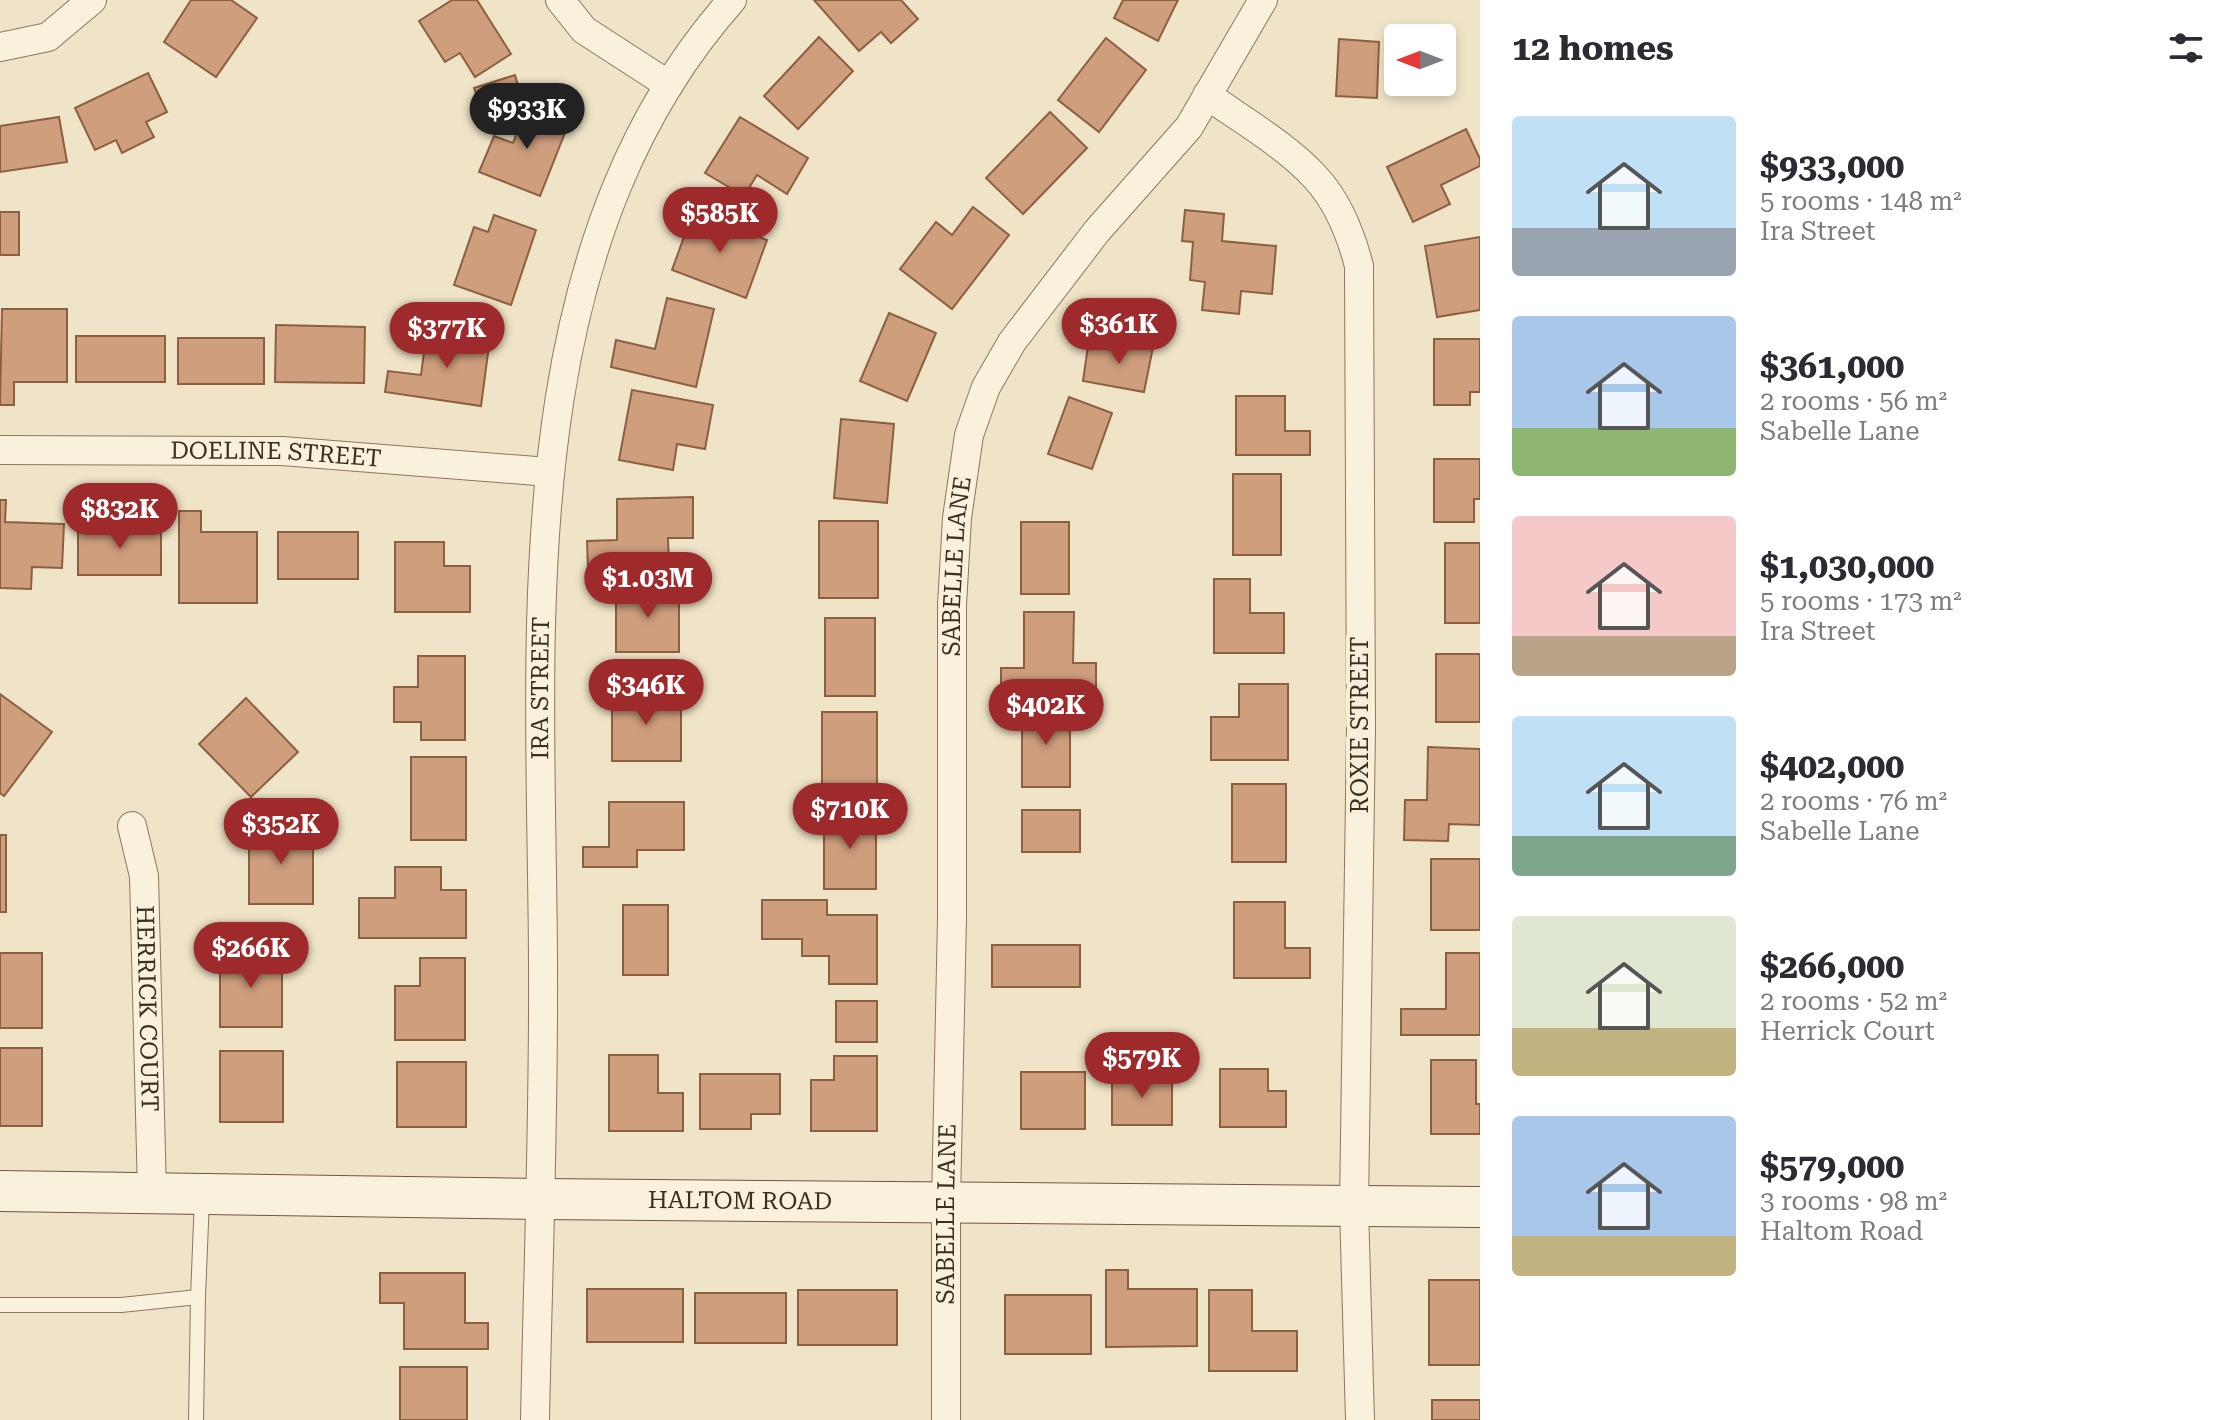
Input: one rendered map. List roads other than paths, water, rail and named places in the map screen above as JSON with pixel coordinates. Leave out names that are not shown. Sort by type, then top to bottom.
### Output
[{"type":"main road","name":"HALTOM ROAD","points":[[0,1191],[1480,1207]]},
{"type":"street","points":[[0,47],[48,37],[92,0]]},
{"type":"street","points":[[560,0],[584,30],[669,85]]},
{"type":"street","name":"IRA STREET","points":[[535,1420],[543,968],[540,607],[549,472],[562,388],[583,293],[614,193],[646,122],[711,24],[732,0]]},
{"type":"street","name":"SABELLE LANE","points":[[946,1420],[952,605],[957,518],[969,435],[986,387],[1012,342],[1097,231],[1189,127],[1263,0]]},
{"type":"street","name":"ROXIE STREET","points":[[1207,95],[1278,146],[1316,178],[1350,231],[1359,266],[1361,728],[1354,1207],[1360,1420]]},
{"type":"street","name":"DOELINE STREET","points":[[0,450],[282,451],[549,472]]},
{"type":"street","name":"HERRICK COURT","points":[[132,826],[144,876],[152,1193]]},
{"type":"lane","points":[[196,1420],[202,1194]]},
{"type":"lane","points":[[0,1305],[121,1305],[198,1297]]}]
